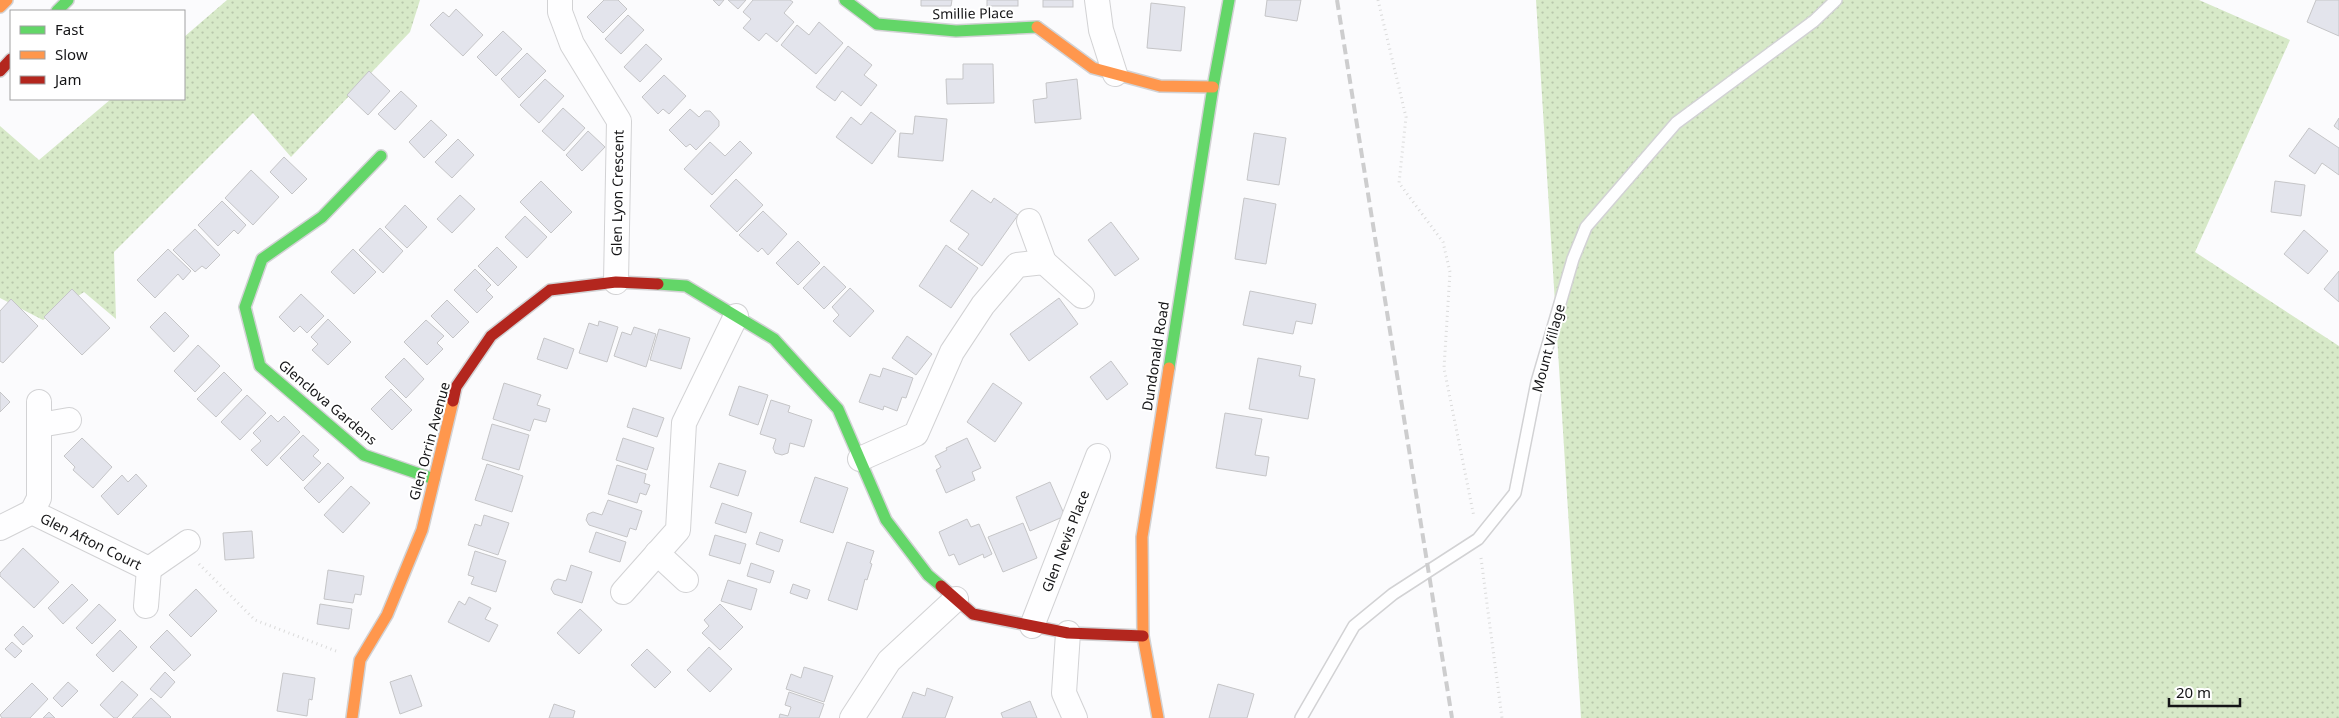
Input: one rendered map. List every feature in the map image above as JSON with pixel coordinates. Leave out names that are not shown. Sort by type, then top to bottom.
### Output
[{"type":"street","points":[[0,7],[7,0]]},
{"type":"street","points":[[58,10],[68,0]]},
{"type":"street","name":"Glen Lyon Crescent","points":[[560,0],[560,12],[572,44],[619,121],[616,282]]},
{"type":"street","name":"Smillie Place","points":[[845,0],[877,24],[956,31],[1038,27],[1093,68],[1160,86],[1213,87]]},
{"type":"street","points":[[1097,0],[1101,30],[1115,74]]},
{"type":"street","name":"Dundonald Road","points":[[1158,718],[1143,636],[1142,537],[1213,87],[1229,0]]},
{"type":"street","points":[[0,71],[10,60]]},
{"type":"street","name":"Glenclova Gardens","points":[[381,156],[322,216],[298,236],[262,259],[245,307],[260,366],[364,454],[434,479]]},
{"type":"street","points":[[1030,221],[1044,262],[1082,296]]},
{"type":"street","points":[[860,459],[916,434],[952,352],[983,305],[1017,265],[1044,262]]},
{"type":"street","name":"Glen Orrin Avenue","points":[[352,718],[360,660],[387,615],[422,530],[456,387],[491,336],[550,290],[616,282],[686,286],[774,339],[838,410],[886,520],[928,575],[973,614],[1068,633],[1143,636]]},
{"type":"street","points":[[623,592],[678,530],[684,423],[736,316]]},
{"type":"street","points":[[0,528],[32,512],[39,498],[39,402]]},
{"type":"street","points":[[40,425],[70,420]]},
{"type":"street","name":"Glen Nevis Place","points":[[1032,626],[1098,456]]},
{"type":"street","name":"Glen Afton Court","points":[[32,512],[149,569]]},
{"type":"street","name":"Glen Afton Court","points":[[149,569],[183,545]]},
{"type":"street","points":[[657,553],[686,580]]},
{"type":"street","name":"Glen Afton Court","points":[[146,606],[149,569]]},
{"type":"street","points":[[852,718],[889,660],[956,599]]},
{"type":"street","points":[[1068,633],[1064,692],[1075,718]]},
{"type":"lane","name":"Mount Village","points":[[1301,718],[1354,626],[1393,594],[1478,539],[1515,493],[1537,382],[1573,259],[1586,227],[1676,123],[1814,21],[1836,0]]},
{"type":"path","points":[[1378,0],[1406,117],[1399,183],[1443,242],[1450,272],[1444,368],[1478,539],[1502,718]]},
{"type":"path","points":[[183,545],[195,560],[255,620],[360,660]]},
{"type":"green space","points":[[227,0],[420,0],[410,32],[291,157],[253,113],[114,252],[116,319],[84,292],[43,320],[0,298],[0,126],[39,160],[110,100],[185,100],[185,36]]},
{"type":"green space","points":[[1536,0],[2199,0],[2290,40],[2195,252],[2339,346],[2339,718],[1581,718]]},
{"type":"building","points":[[604,0],[618,0],[627,9],[603,33],[587,17]]},
{"type":"building","points":[[713,0],[724,0],[719,6]]},
{"type":"building","points":[[728,0],[746,0],[738,9]]},
{"type":"building","points":[[753,0],[790,0],[793,2],[784,13],[794,22],[777,42],[766,33],[759,41],[743,28],[751,19],[743,12]]},
{"type":"building","points":[[921,0],[952,0],[951,6],[921,6]]},
{"type":"building","points":[[987,0],[1018,0],[1018,6],[987,6]]},
{"type":"building","points":[[1043,0],[1073,0],[1073,7],[1043,7]]},
{"type":"building","points":[[1267,0],[1301,0],[1297,21],[1265,16]]},
{"type":"building","points":[[2316,0],[2339,0],[2339,36],[2307,22]]},
{"type":"building","points":[[1151,3],[1185,7],[1181,51],[1147,48]]},
{"type":"building","points":[[456,9],[483,35],[463,56],[430,25],[443,12],[449,17]]},
{"type":"building","points":[[628,15],[644,30],[621,54],[605,39]]},
{"type":"building","points":[[819,22],[843,43],[816,74],[781,45],[797,25],[809,35]]},
{"type":"building","points":[[503,31],[522,49],[496,76],[477,57]]},
{"type":"building","points":[[646,44],[662,59],[640,82],[624,67]]},
{"type":"building","points":[[848,46],[872,65],[864,75],[877,85],[861,106],[842,91],[835,101],[816,87]]},
{"type":"building","points":[[527,53],[546,71],[519,98],[501,79]]},
{"type":"building","points":[[963,64],[993,64],[994,103],[947,104],[946,79],[963,79]]},
{"type":"building","points":[[369,71],[390,91],[368,115],[347,95]]},
{"type":"building","points":[[664,75],[686,96],[669,114],[663,109],[658,114],[642,97]]},
{"type":"building","points":[[545,79],[564,96],[539,123],[520,105]]},
{"type":"building","points":[[1077,79],[1081,119],[1035,123],[1033,100],[1047,98],[1046,83]]},
{"type":"building","points":[[401,91],[417,106],[395,130],[378,114]]},
{"type":"building","points":[[563,108],[585,128],[564,151],[542,131]]},
{"type":"building","points":[[690,109],[699,117],[705,111],[710,111],[719,121],[719,126],[696,150],[690,144],[686,147],[669,130]]},
{"type":"building","points":[[871,112],[896,131],[872,164],[836,137],[851,117],[861,125]]},
{"type":"building","points":[[915,116],[947,119],[943,161],[898,157],[900,133],[913,134]]},
{"type":"building","points":[[2339,118],[2339,130],[2334,126]]},
{"type":"building","points":[[431,120],[447,135],[424,158],[409,142]]},
{"type":"building","points":[[2309,128],[2339,148],[2339,175],[2322,163],[2315,174],[2289,156]]},
{"type":"building","points":[[588,131],[605,147],[582,171],[566,155]]},
{"type":"building","points":[[1254,133],[1286,138],[1279,185],[1247,180]]},
{"type":"building","points":[[458,139],[474,155],[452,178],[435,162]]},
{"type":"building","points":[[740,141],[752,153],[712,195],[684,169],[710,142],[725,156]]},
{"type":"building","points":[[284,157],[307,179],[292,194],[270,172]]},
{"type":"building","points":[[251,170],[279,197],[253,225],[225,198]]},
{"type":"building","points":[[736,179],[763,205],[737,232],[710,206]]},
{"type":"building","points":[[541,181],[572,212],[551,233],[520,202]]},
{"type":"building","points":[[2275,181],[2305,185],[2301,216],[2271,212]]},
{"type":"building","points":[[972,190],[991,203],[994,198],[1018,215],[982,266],[958,249],[969,234],[950,221]]},
{"type":"building","points":[[460,195],[475,209],[452,233],[437,219]]},
{"type":"building","points":[[1244,198],[1276,204],[1266,264],[1235,259]]},
{"type":"building","points":[[222,201],[246,225],[238,234],[234,230],[218,246],[198,225]]},
{"type":"building","points":[[405,205],[427,227],[407,248],[385,227]]},
{"type":"building","points":[[763,211],[787,234],[768,255],[762,248],[758,252],[739,235]]},
{"type":"building","points":[[525,216],[547,237],[527,258],[505,237]]},
{"type":"building","points":[[1111,222],[1139,259],[1115,276],[1088,240]]},
{"type":"building","points":[[380,228],[403,251],[383,273],[359,250]]},
{"type":"building","points":[[195,229],[220,255],[206,269],[202,266],[195,272],[173,250]]},
{"type":"building","points":[[2304,230],[2328,251],[2308,274],[2284,254]]},
{"type":"building","points":[[798,241],[820,263],[798,285],[776,263]]},
{"type":"building","points":[[946,245],[978,268],[951,308],[919,286]]},
{"type":"building","points":[[497,247],[517,267],[498,286],[478,266]]},
{"type":"building","points":[[168,249],[191,271],[183,280],[178,274],[155,298],[137,280]]},
{"type":"building","points":[[353,249],[376,272],[354,294],[331,272]]},
{"type":"building","points":[[824,266],[846,287],[824,309],[803,288]]},
{"type":"building","points":[[475,269],[491,285],[486,290],[493,297],[477,313],[454,290]]},
{"type":"building","points":[[2339,271],[2339,302],[2324,289]]},
{"type":"building","points":[[850,288],[874,311],[850,337],[833,321],[839,315],[832,307]]},
{"type":"building","points":[[72,289],[110,328],[82,355],[44,317]]},
{"type":"building","points":[[1250,291],[1316,304],[1312,324],[1296,321],[1293,334],[1243,325]]},
{"type":"building","points":[[301,294],[324,316],[307,333],[300,326],[294,332],[279,317]]},
{"type":"building","points":[[1059,298],[1078,324],[1029,361],[1010,334]]},
{"type":"building","points":[[11,299],[38,326],[3,363],[0,361],[0,311]]},
{"type":"building","points":[[447,300],[469,322],[453,338],[431,316]]},
{"type":"building","points":[[165,312],[189,336],[174,352],[150,327]]},
{"type":"building","points":[[328,319],[351,342],[328,365],[312,350],[318,344],[311,337]]},
{"type":"building","points":[[426,320],[444,336],[437,343],[443,349],[427,365],[404,342]]},
{"type":"building","points":[[599,321],[618,327],[607,362],[579,353],[589,323],[598,326]]},
{"type":"building","points":[[634,327],[656,334],[646,367],[614,356],[622,332],[631,335]]},
{"type":"building","points":[[659,329],[690,338],[681,369],[650,360]]},
{"type":"building","points":[[907,336],[932,354],[916,375],[892,358]]},
{"type":"building","points":[[544,338],[574,349],[567,369],[537,359]]},
{"type":"building","points":[[198,345],[220,366],[195,392],[174,371]]},
{"type":"building","points":[[404,358],[424,379],[406,398],[385,377]]},
{"type":"building","points":[[1258,358],[1301,366],[1299,376],[1315,379],[1308,419],[1249,409]]},
{"type":"building","points":[[1111,361],[1128,384],[1107,400],[1090,377]]},
{"type":"building","points":[[883,368],[913,378],[906,398],[902,397],[897,411],[884,406],[883,410],[859,402],[870,374],[880,377]]},
{"type":"building","points":[[224,372],[242,390],[216,417],[197,399]]},
{"type":"building","points":[[504,383],[541,395],[537,405],[550,409],[546,422],[534,419],[530,431],[493,419]]},
{"type":"building","points":[[993,383],[1022,403],[995,442],[967,422]]},
{"type":"building","points":[[739,386],[768,395],[758,425],[729,415]]},
{"type":"building","points":[[391,389],[412,410],[392,430],[371,409]]},
{"type":"building","points":[[0,392],[10,402],[0,412]]},
{"type":"building","points":[[247,395],[266,413],[240,440],[221,422]]},
{"type":"building","points":[[771,400],[790,406],[788,412],[812,420],[804,447],[790,443],[788,453],[782,455],[775,453],[773,448],[776,439],[760,434]]},
{"type":"building","points":[[633,408],[664,418],[657,437],[627,427]]},
{"type":"building","points":[[1225,413],[1262,419],[1255,455],[1269,457],[1266,476],[1216,468]]},
{"type":"building","points":[[271,415],[278,422],[284,416],[300,432],[267,466],[251,450],[261,441],[253,433]]},
{"type":"building","points":[[492,424],[529,435],[519,470],[482,459]]},
{"type":"building","points":[[303,435],[319,450],[313,456],[321,463],[303,481],[280,458]]},
{"type":"building","points":[[82,438],[112,467],[93,488],[73,470],[75,467],[64,456]]},
{"type":"building","points":[[623,438],[654,448],[647,470],[616,460]]},
{"type":"building","points":[[967,438],[981,468],[972,472],[975,480],[946,493],[936,470],[941,467],[935,456],[947,450],[946,448]]},
{"type":"building","points":[[328,463],[344,478],[319,503],[304,488]]},
{"type":"building","points":[[719,463],[746,471],[738,496],[710,487]]},
{"type":"building","points":[[487,464],[523,476],[512,512],[475,500]]},
{"type":"building","points":[[617,465],[646,474],[644,483],[650,485],[646,495],[640,493],[637,503],[608,494]]},
{"type":"building","points":[[136,474],[147,486],[118,515],[101,496],[122,475],[128,482]]},
{"type":"building","points":[[815,477],[848,488],[833,533],[800,522]]},
{"type":"building","points":[[1050,482],[1065,516],[1030,531],[1016,497]]},
{"type":"building","points":[[351,486],[370,503],[343,533],[324,515]]},
{"type":"building","points":[[608,500],[642,511],[636,530],[630,528],[627,537],[589,525],[586,520],[588,514],[593,512],[602,515]]},
{"type":"building","points":[[722,503],[752,513],[746,533],[715,523]]},
{"type":"building","points":[[484,515],[509,523],[498,555],[468,545],[475,524],[481,526]]},
{"type":"building","points":[[967,519],[971,527],[979,524],[992,554],[984,558],[983,554],[959,565],[954,554],[949,556],[939,532]]},
{"type":"building","points":[[1023,523],[1037,558],[1003,572],[988,537]]},
{"type":"building","points":[[252,531],[254,558],[225,560],[223,533]]},
{"type":"building","points":[[596,532],[626,542],[620,562],[589,552]]},
{"type":"building","points":[[760,532],[783,540],[779,552],[756,544]]},
{"type":"building","points":[[715,535],[746,544],[740,564],[709,555]]},
{"type":"building","points":[[847,542],[874,551],[870,563],[872,564],[867,580],[865,579],[857,610],[828,600]]},
{"type":"building","points":[[23,548],[59,582],[34,608],[0,576],[0,573]]},
{"type":"building","points":[[475,551],[506,561],[496,592],[471,584],[474,577],[468,575]]},
{"type":"building","points":[[751,563],[774,571],[770,583],[747,576]]},
{"type":"building","points":[[571,565],[592,572],[582,603],[554,594],[551,589],[554,581],[558,579],[566,581]]},
{"type":"building","points":[[328,570],[364,576],[361,595],[355,594],[353,603],[324,599]]},
{"type":"building","points":[[728,580],[757,589],[751,610],[721,601]]},
{"type":"building","points":[[72,584],[88,600],[63,624],[48,608]]},
{"type":"building","points":[[793,584],[810,590],[807,599],[790,593]]},
{"type":"building","points":[[196,589],[217,611],[191,637],[169,615]]},
{"type":"building","points":[[469,597],[491,608],[485,619],[498,625],[489,642],[448,622],[459,601],[465,605]]},
{"type":"building","points":[[99,604],[116,620],[92,644],[76,628]]},
{"type":"building","points":[[320,604],[352,609],[349,629],[317,624]]},
{"type":"building","points":[[720,604],[743,627],[720,650],[702,633],[709,626],[704,620]]},
{"type":"building","points":[[580,609],[602,630],[579,654],[557,633]]},
{"type":"building","points":[[23,626],[33,636],[23,645],[14,635]]},
{"type":"building","points":[[120,630],[137,647],[113,672],[96,655]]},
{"type":"building","points":[[167,630],[191,655],[174,671],[150,647]]},
{"type":"building","points":[[12,642],[22,651],[15,658],[5,649]]},
{"type":"building","points":[[709,647],[732,669],[710,692],[687,670]]},
{"type":"building","points":[[647,649],[671,672],[655,688],[631,665]]},
{"type":"building","points":[[804,667],[833,676],[824,702],[786,689],[791,674],[801,678]]},
{"type":"building","points":[[165,672],[175,682],[161,698],[150,689]]},
{"type":"building","points":[[283,673],[315,678],[312,700],[309,699],[307,716],[277,711]]},
{"type":"building","points":[[411,675],[422,706],[400,714],[390,682]]},
{"type":"building","points":[[122,681],[138,695],[117,718],[114,718],[100,705]]},
{"type":"building","points":[[68,682],[78,691],[62,707],[53,698]]},
{"type":"building","points":[[32,683],[48,699],[30,718],[2,718],[0,715]]},
{"type":"building","points":[[1218,684],[1254,694],[1247,718],[1209,718]]},
{"type":"building","points":[[927,688],[953,697],[945,718],[902,718],[913,692],[925,696]]},
{"type":"building","points":[[789,692],[824,704],[819,718],[779,718],[780,714],[788,716],[791,707],[785,705]]},
{"type":"building","points":[[151,698],[171,717],[132,718]]},
{"type":"building","points":[[1030,701],[1037,718],[1003,718],[1001,713]]},
{"type":"building","points":[[554,704],[575,711],[573,718],[549,718]]},
{"type":"building","points":[[49,712],[55,718],[43,718]]},
{"type":"railway","points":[[1337,0],[1452,718]]},
{"type":"traffic: fast","points":[[58,10],[68,0]]},
{"type":"traffic: fast","points":[[845,0],[877,24],[956,31],[1037,27]]},
{"type":"traffic: fast","points":[[1169,368],[1213,87],[1229,0]]},
{"type":"traffic: fast","points":[[381,156],[322,217],[262,259],[245,307],[260,366],[364,455],[434,479]]},
{"type":"traffic: fast","points":[[658,284],[686,286],[774,339],[838,409],[886,520],[928,575],[941,586]]},
{"type":"traffic: slow","points":[[0,7],[7,0]]},
{"type":"traffic: slow","points":[[1037,27],[1093,68],[1160,86],[1213,87]]},
{"type":"traffic: slow","points":[[1158,718],[1143,636],[1142,537],[1169,368]]},
{"type":"traffic: slow","points":[[352,718],[360,660],[387,615],[422,530],[453,401]]},
{"type":"traffic: jam","points":[[0,71],[10,60]]},
{"type":"traffic: jam","points":[[453,401],[456,387],[491,336],[550,290],[616,282],[658,284]]},
{"type":"traffic: jam","points":[[941,586],[973,614],[1068,633],[1143,636]]}]
